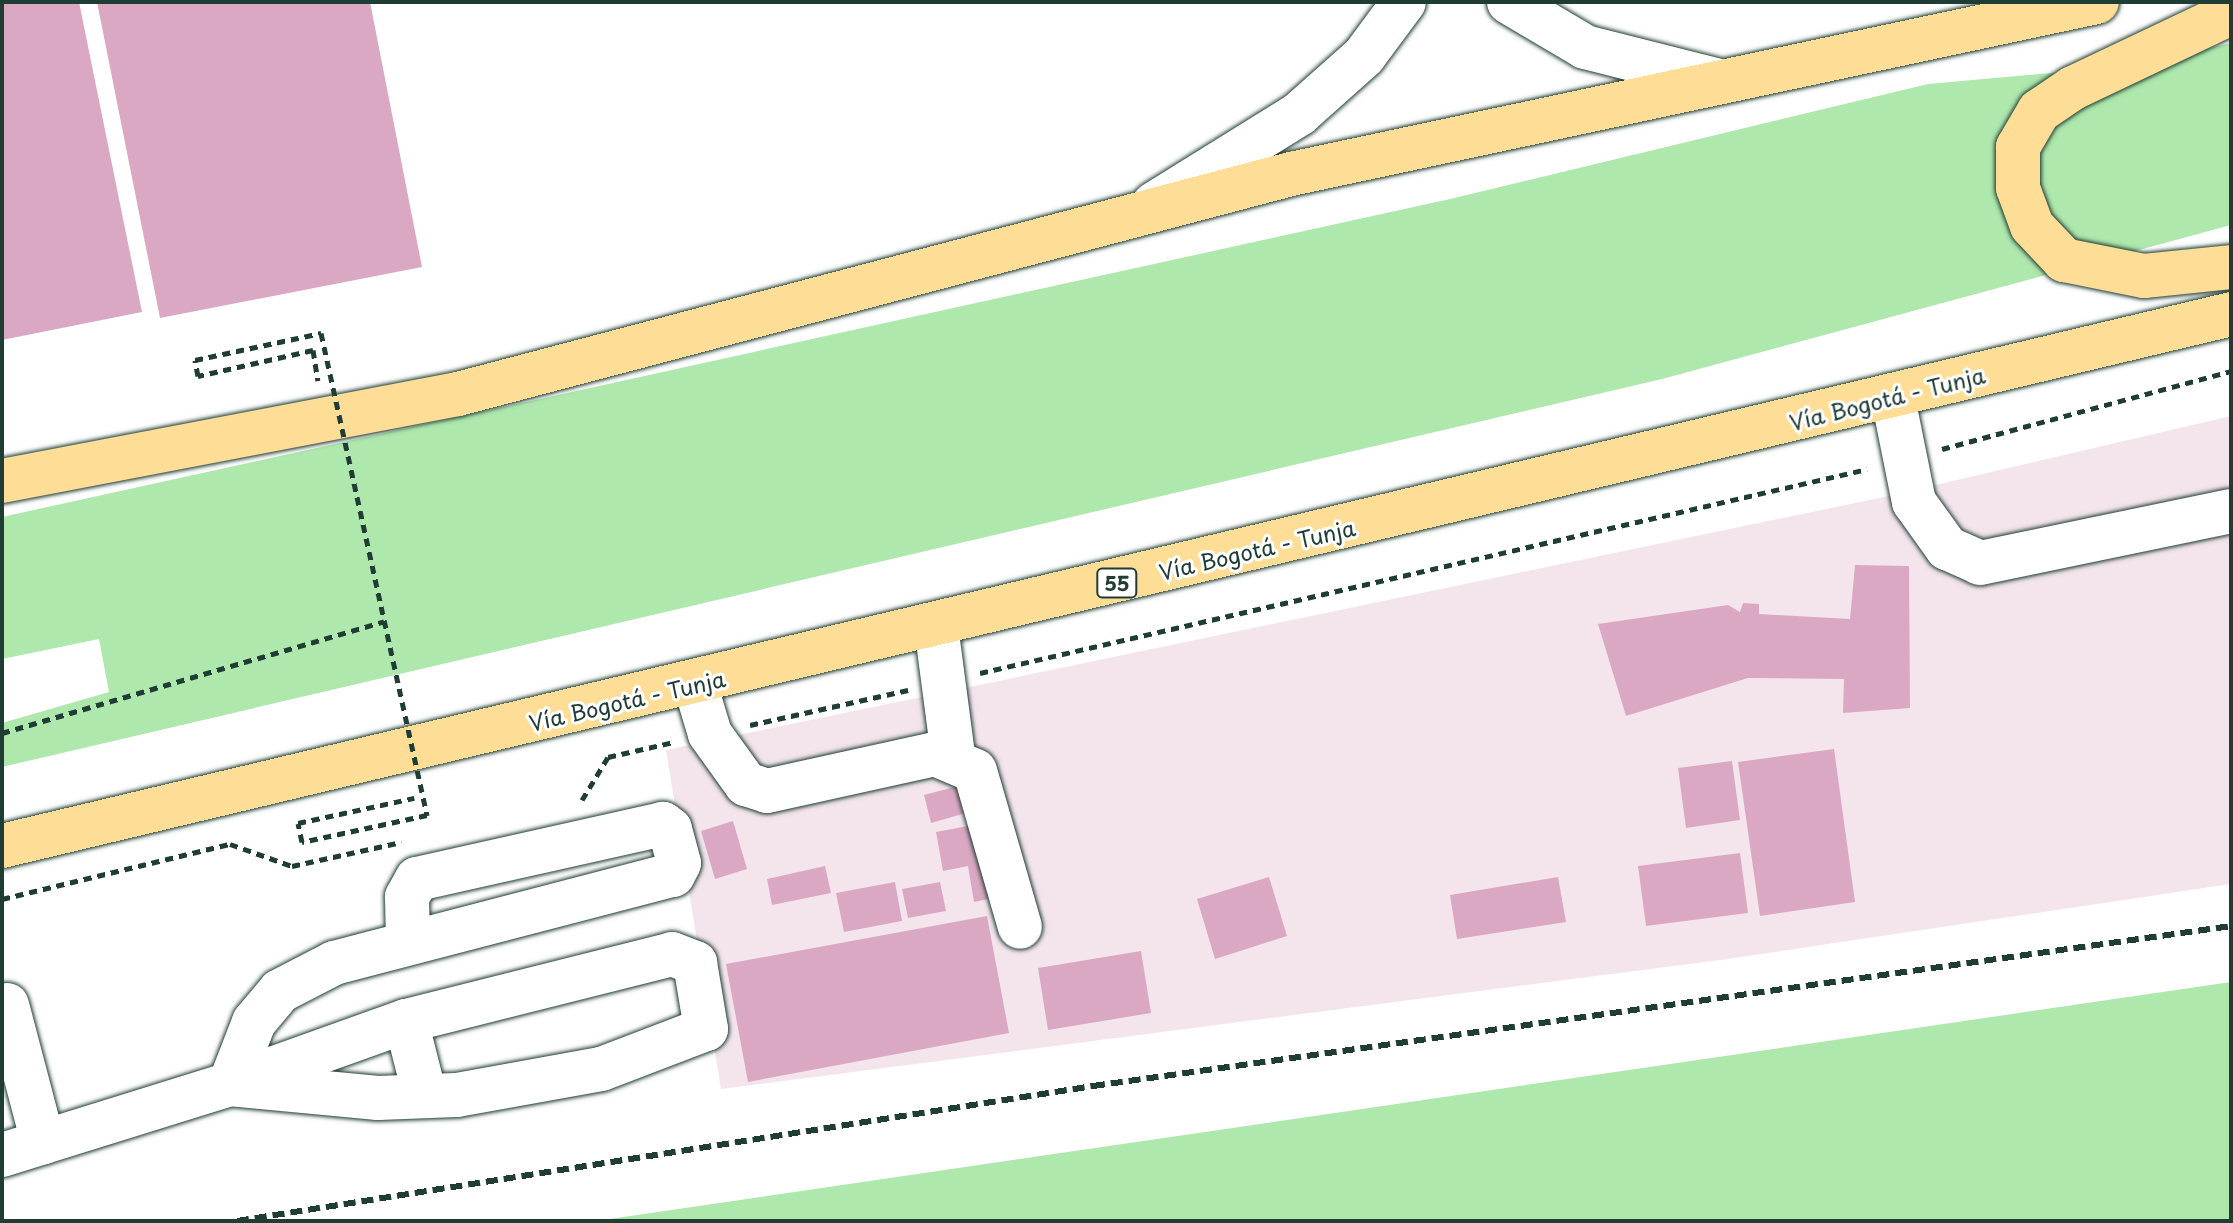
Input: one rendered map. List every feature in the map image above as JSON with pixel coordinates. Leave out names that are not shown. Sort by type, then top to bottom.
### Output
[{"type":"highway","points":[[2,481],[631,354],[1144,211],[2097,2]]},
{"type":"highway","points":[[2231,13],[2073,88],[2039,111],[2018,147],[2018,188],[2032,226],[2064,260],[2144,276],[2231,267]]},
{"type":"highway","name":"Vía Bogotá - Tunja","points":[[2,846],[695,684],[1893,398],[2231,314]]},
{"type":"lane","points":[[1144,211],[1299,114],[1364,56],[1404,2]]},
{"type":"lane","points":[[1509,2],[1585,47],[1723,82]]},
{"type":"lane","points":[[1893,398],[1914,502],[1947,548],[1980,563],[2231,511]]},
{"type":"lane","points":[[936,626],[953,756]]},
{"type":"lane","points":[[695,684],[710,734],[746,784],[767,791],[953,756],[975,771],[1020,927]]},
{"type":"lane","points":[[230,1084],[254,1022],[280,991],[334,963],[673,875],[679,863],[670,829],[663,824],[417,879],[407,897],[408,942]]},
{"type":"lane","points":[[2,1155],[230,1084],[406,1021],[672,954],[695,963],[707,1025],[702,1034],[601,1069],[425,1096],[230,1084]]},
{"type":"lane","points":[[7,1005],[43,1142]]},
{"type":"lane","points":[[406,1021],[425,1096]]},
{"type":"path","points":[[313,350],[198,376],[195,360],[321,333],[427,815],[302,842],[298,823],[414,798]]},
{"type":"path","points":[[568,803],[583,800],[608,757],[1904,459],[2231,371]]},
{"type":"path","points":[[2,733],[384,621]]},
{"type":"path","points":[[2,899],[230,844],[292,866],[415,838]]},
{"type":"shaded area","points":[[2231,416],[2231,884],[1728,959],[721,1089],[666,750],[1884,497]]},
{"type":"green space","points":[[2231,43],[2231,225],[1662,379],[2,767],[2,723],[109,692],[99,639],[2,659],[2,517],[1450,199],[1928,84],[2139,65]]},
{"type":"green space","points":[[2231,982],[2231,1221],[596,1221]]},
{"type":"building","points":[[2,2],[79,2],[142,312],[2,340]]},
{"type":"building","points":[[97,2],[370,2],[422,267],[160,318]]},
{"type":"building","points":[[1855,565],[1909,566],[1910,708],[1843,713],[1844,679],[1748,678],[1626,716],[1598,624],[1728,605],[1740,612],[1743,603],[1759,604],[1759,614],[1850,619]]},
{"type":"building","points":[[1834,749],[1855,902],[1760,916],[1738,762]]},
{"type":"building","points":[[1732,761],[1740,820],[1686,828],[1678,768]]},
{"type":"building","points":[[966,784],[973,811],[931,823],[924,795]]},
{"type":"building","points":[[733,821],[747,869],[715,879],[701,831]]},
{"type":"building","points":[[984,823],[998,897],[974,902],[968,866],[943,871],[936,832]]},
{"type":"building","points":[[1740,853],[1748,913],[1646,926],[1638,866]]},
{"type":"building","points":[[825,866],[831,893],[772,905],[767,879]]},
{"type":"building","points":[[1269,877],[1287,936],[1215,959],[1197,899]]},
{"type":"building","points":[[1558,877],[1566,922],[1457,939],[1450,895]]},
{"type":"building","points":[[895,882],[902,921],[844,932],[836,893]]},
{"type":"building","points":[[940,882],[946,911],[908,918],[902,889]]},
{"type":"building","points":[[987,916],[1009,1033],[748,1082],[726,964]]},
{"type":"building","points":[[1141,951],[1151,1013],[1048,1030],[1038,968]]},
{"type":"railway","points":[[237,1221],[1093,1086],[2231,926]]}]
